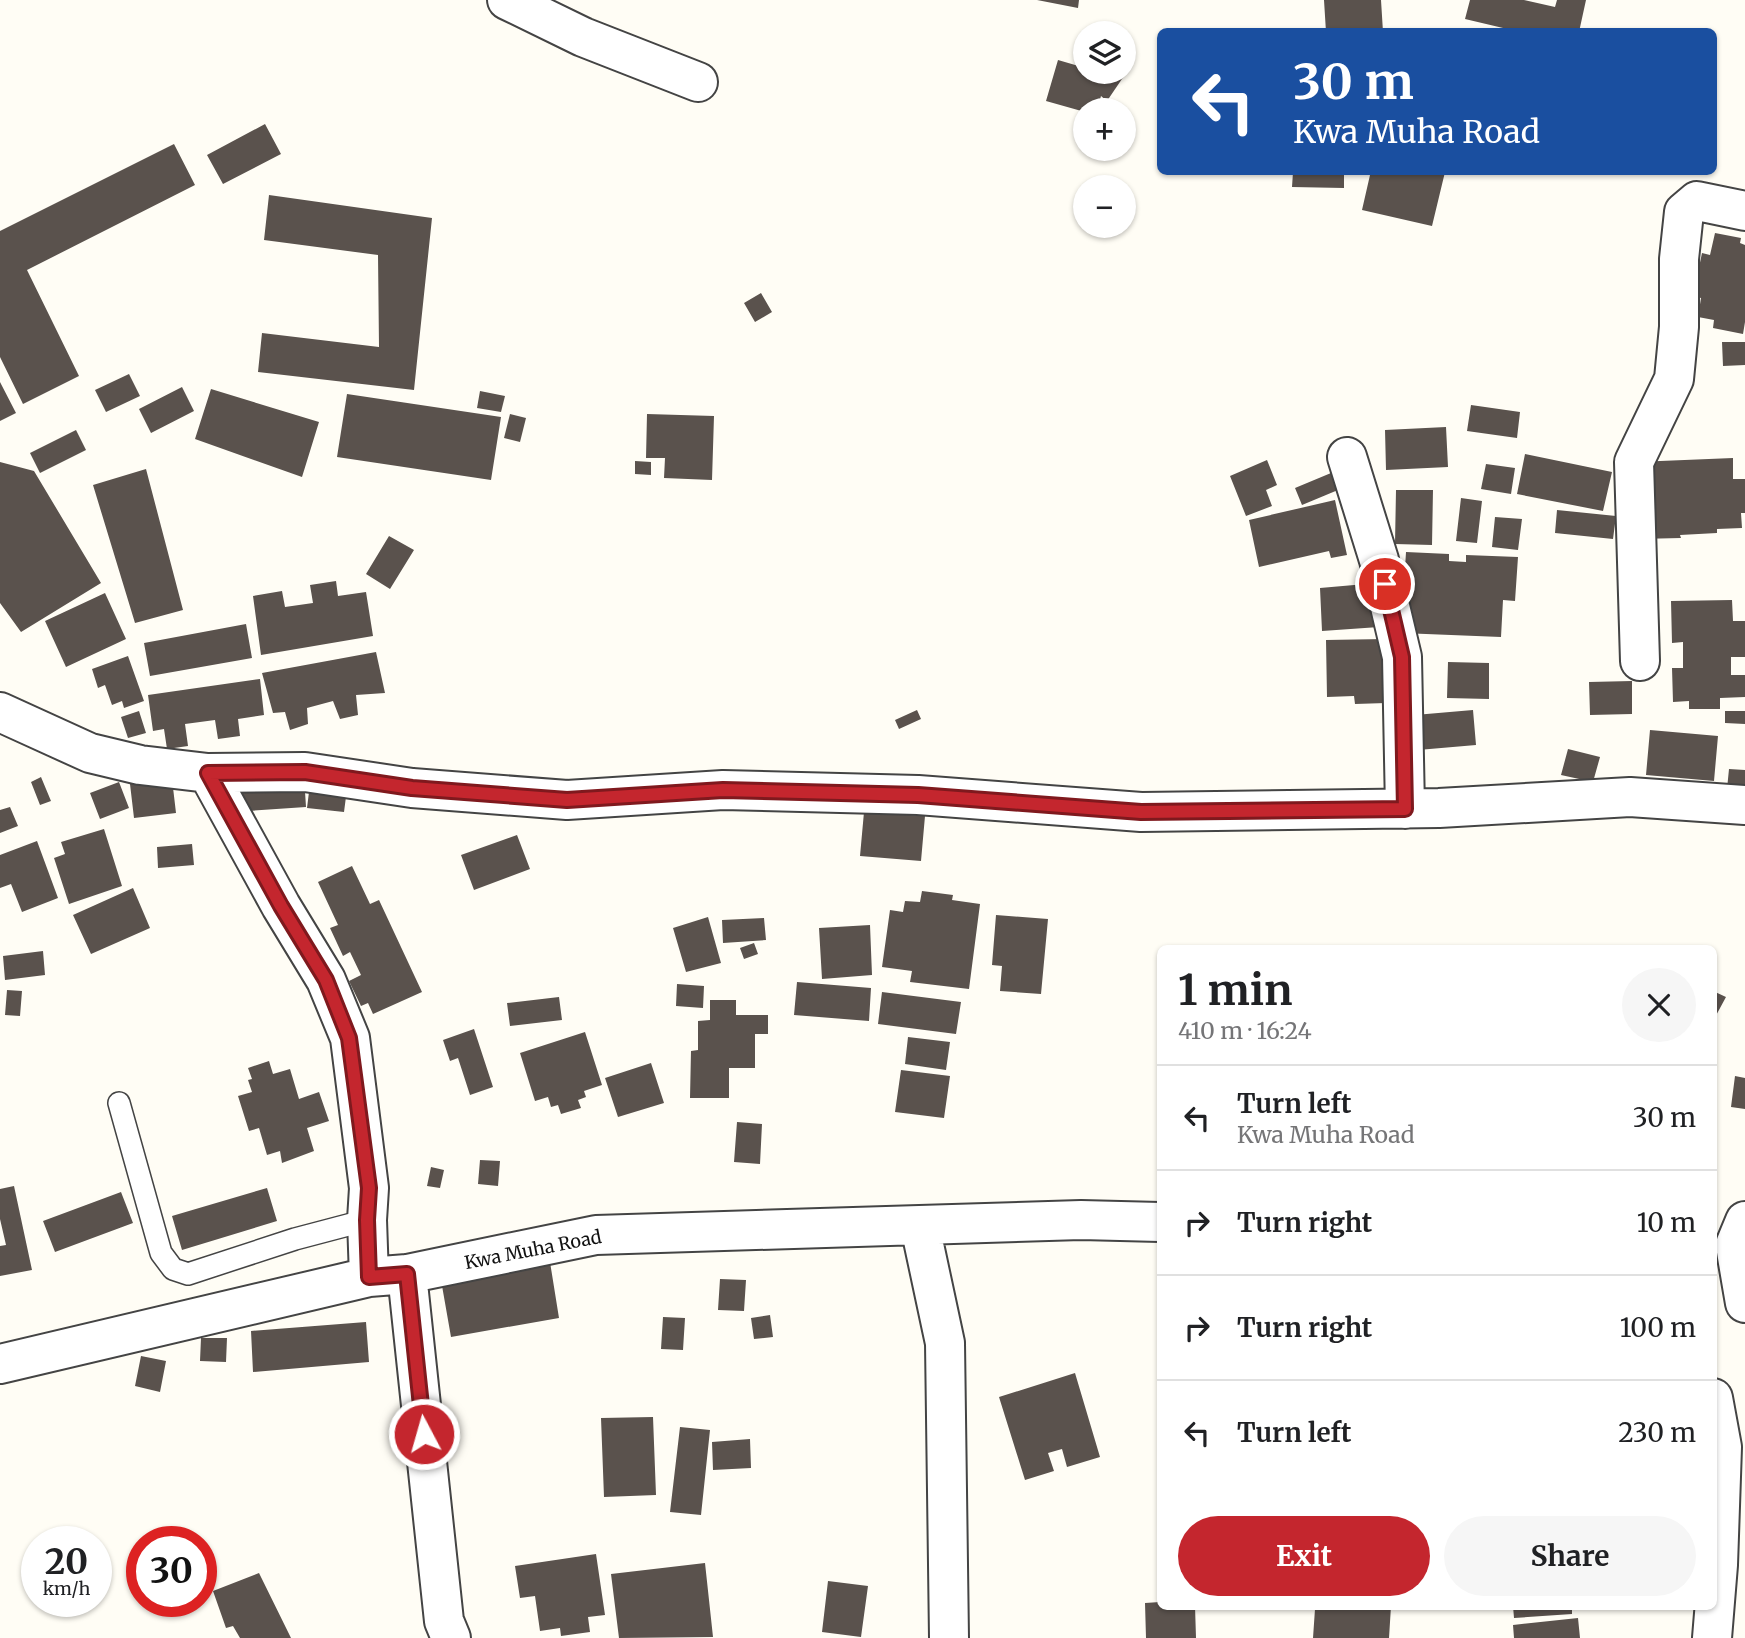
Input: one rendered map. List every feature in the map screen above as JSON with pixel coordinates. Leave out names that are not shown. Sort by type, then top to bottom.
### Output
[{"type":"street","points":[[507,0],[583,37],[698,82]]},
{"type":"street","points":[[1640,661],[1634,462],[1674,379],[1679,327],[1679,259],[1684,212],[1697,201],[1745,211]]},
{"type":"street","points":[[1347,457],[1379,560],[1402,657],[1405,809]]},
{"type":"street","points":[[0,712],[90,753],[140,765],[208,773],[305,772],[412,788],[567,800],[723,790],[918,795],[1141,812],[1405,809],[1630,797],[1745,805]]},
{"type":"street","points":[[208,773],[281,906],[326,980],[349,1038],[369,1188],[369,1277]]},
{"type":"street","name":"Kwa Muha Road","points":[[0,1364],[369,1277],[407,1274],[596,1236],[1081,1220],[1157,1222]]},
{"type":"street","points":[[1717,1297],[1745,1305],[1735,1245],[1745,1222]]},
{"type":"street","points":[[920,1226],[946,1343],[949,1638]]},
{"type":"street","points":[[407,1274],[444,1621],[451,1638]]},
{"type":"street","points":[[1717,1420],[1722,1447],[1717,1577]]},
{"type":"street","points":[[1712,1638],[1714,1610]]},
{"type":"lane","points":[[119,1103],[162,1253],[173,1269],[188,1274],[295,1239],[367,1220]]},
{"type":"building","points":[[1037,0],[1079,0],[1078,8]]},
{"type":"building","points":[[1324,0],[1381,0],[1383,28],[1326,28]]},
{"type":"building","points":[[1470,0],[1524,0],[1555,7],[1557,0],[1586,0],[1580,28],[1503,28],[1465,19]]},
{"type":"building","points":[[1058,60],[1073,64],[1073,84],[1119,84],[1109,98],[1073,98],[1073,109],[1046,101]]},
{"type":"building","points":[[265,124],[281,154],[223,184],[207,155]]},
{"type":"building","points":[[174,144],[195,185],[27,270],[79,376],[23,404],[0,357],[0,231]]},
{"type":"building","points":[[1293,175],[1344,175],[1344,188],[1292,187]]},
{"type":"building","points":[[1370,175],[1444,175],[1432,226],[1362,210]]},
{"type":"building","points":[[269,195],[432,218],[414,390],[258,372],[262,333],[379,347],[378,255],[264,240]]},
{"type":"building","points":[[1715,233],[1741,238],[1740,243],[1745,245],[1743,334],[1713,328],[1714,320],[1698,317],[1701,298],[1693,296],[1702,253],[1710,255]]},
{"type":"building","points":[[761,293],[772,312],[755,322],[744,303]]},
{"type":"building","points":[[1722,342],[1745,342],[1745,365],[1723,366]]},
{"type":"building","points":[[129,374],[140,396],[106,412],[95,390]]},
{"type":"building","points":[[0,382],[16,413],[0,421]]},
{"type":"building","points":[[182,387],[194,411],[151,433],[139,409]]},
{"type":"building","points":[[211,389],[319,422],[302,477],[195,439]]},
{"type":"building","points":[[480,391],[505,396],[501,412],[477,408]]},
{"type":"building","points":[[347,394],[501,417],[491,480],[337,457]]},
{"type":"building","points":[[1471,405],[1520,412],[1517,438],[1467,431]]},
{"type":"building","points":[[510,414],[526,418],[520,442],[504,438]]},
{"type":"building","points":[[647,414],[714,416],[712,480],[664,478],[665,458],[646,458]]},
{"type":"building","points":[[1446,427],[1448,467],[1386,470],[1385,430]]},
{"type":"building","points":[[76,430],[86,450],[40,473],[30,453]]},
{"type":"building","points":[[1525,454],[1612,472],[1603,511],[1517,494]]},
{"type":"building","points":[[1733,458],[1733,479],[1745,479],[1742,528],[1717,529],[1717,533],[1680,535],[1681,538],[1638,539],[1636,462]]},
{"type":"building","points":[[1267,460],[1277,485],[1266,490],[1272,506],[1246,516],[1230,476]]},
{"type":"building","points":[[635,461],[651,462],[651,475],[635,474]]},
{"type":"building","points":[[0,462],[34,471],[101,583],[21,632],[0,603]]},
{"type":"building","points":[[1486,464],[1515,468],[1511,494],[1481,489]]},
{"type":"building","points":[[146,469],[183,610],[135,623],[93,485]]},
{"type":"building","points":[[1331,473],[1338,490],[1302,505],[1295,488]]},
{"type":"building","points":[[1396,490],[1433,490],[1432,545],[1395,544]]},
{"type":"building","points":[[1461,498],[1482,501],[1477,543],[1456,541]]},
{"type":"building","points":[[1335,500],[1347,555],[1331,558],[1329,551],[1259,567],[1249,520]]},
{"type":"building","points":[[1557,510],[1616,516],[1613,539],[1555,533]]},
{"type":"building","points":[[1495,517],[1522,519],[1518,550],[1492,547]]},
{"type":"building","points":[[389,536],[414,550],[390,589],[366,574]]},
{"type":"building","points":[[1406,552],[1449,554],[1449,561],[1466,562],[1466,555],[1518,557],[1515,601],[1503,600],[1501,637],[1401,633]]},
{"type":"building","points":[[336,581],[338,596],[366,592],[373,636],[261,655],[253,596],[282,591],[285,607],[313,603],[310,585]]},
{"type":"building","points":[[1377,583],[1379,627],[1322,631],[1320,588]]},
{"type":"building","points":[[105,593],[126,639],[66,667],[45,621]]},
{"type":"building","points":[[1732,600],[1733,621],[1745,621],[1745,657],[1731,657],[1731,675],[1745,675],[1745,697],[1720,698],[1720,709],[1689,709],[1689,701],[1673,702],[1672,668],[1683,668],[1683,642],[1672,643],[1671,601]]},
{"type":"building","points":[[246,624],[252,658],[150,676],[144,643]]},
{"type":"building","points":[[1385,639],[1386,703],[1355,704],[1354,696],[1327,697],[1326,640]]},
{"type":"building","points":[[376,652],[385,693],[356,695],[358,715],[340,719],[333,701],[307,708],[308,724],[290,730],[285,712],[273,713],[262,673]]},
{"type":"building","points":[[128,656],[144,701],[124,708],[122,701],[112,705],[105,685],[98,688],[92,669]]},
{"type":"building","points":[[1448,662],[1489,663],[1489,699],[1447,698]]},
{"type":"building","points":[[260,679],[264,715],[238,719],[240,736],[218,739],[215,720],[185,724],[188,746],[167,749],[164,729],[153,731],[148,695]]},
{"type":"building","points":[[1632,681],[1632,714],[1590,715],[1589,682]]},
{"type":"building","points":[[917,710],[921,719],[899,729],[895,720]]},
{"type":"building","points":[[1473,710],[1476,745],[1418,750],[1415,715]]},
{"type":"building","points":[[139,711],[146,733],[128,738],[121,717]]},
{"type":"building","points":[[1725,711],[1745,711],[1745,724],[1725,723]]},
{"type":"building","points":[[1650,730],[1718,736],[1714,781],[1646,775]]},
{"type":"building","points":[[1568,749],[1600,757],[1593,782],[1561,775]]},
{"type":"building","points":[[1729,769],[1745,770],[1745,801],[1726,799]]},
{"type":"building","points":[[304,776],[306,807],[232,812],[230,780]]},
{"type":"building","points":[[41,777],[51,801],[40,805],[31,782]]},
{"type":"building","points":[[172,779],[176,813],[134,818],[130,784]]},
{"type":"building","points":[[119,782],[129,808],[100,819],[90,793]]},
{"type":"building","points":[[310,784],[347,789],[344,812],[307,808]]},
{"type":"building","points":[[10,807],[18,826],[0,833],[0,810]]},
{"type":"building","points":[[864,812],[925,816],[921,861],[860,856]]},
{"type":"building","points":[[104,829],[122,886],[69,904],[54,858],[65,854],[61,842]]},
{"type":"building","points":[[517,835],[530,869],[474,890],[461,855]]},
{"type":"building","points":[[37,841],[58,898],[22,912],[11,884],[0,888],[0,855]]},
{"type":"building","points":[[192,844],[194,865],[158,868],[157,847]]},
{"type":"building","points":[[352,866],[370,904],[379,900],[422,992],[373,1014],[368,1003],[361,1006],[349,981],[361,975],[350,952],[343,956],[330,928],[338,925],[318,882]]},
{"type":"building","points":[[133,888],[150,928],[91,954],[73,915]]},
{"type":"building","points":[[922,891],[953,895],[952,900],[980,904],[969,989],[910,982],[912,971],[882,967],[890,910],[903,912],[905,901],[920,902]]},
{"type":"building","points":[[996,915],[1048,919],[1041,994],[1000,991],[1002,966],[992,965]]},
{"type":"building","points":[[708,917],[721,963],[686,972],[673,928]]},
{"type":"building","points":[[764,918],[766,940],[723,943],[722,920]]},
{"type":"building","points":[[870,925],[872,975],[822,979],[819,928]]},
{"type":"building","points":[[754,943],[758,954],[744,959],[740,948]]},
{"type":"building","points":[[43,951],[45,975],[5,980],[3,956]]},
{"type":"building","points":[[797,982],[871,988],[869,1021],[794,1015]]},
{"type":"building","points":[[677,984],[704,986],[703,1008],[676,1006]]},
{"type":"building","points":[[7,990],[22,991],[20,1016],[5,1015]]},
{"type":"building","points":[[882,992],[961,1002],[956,1034],[878,1024]]},
{"type":"building","points":[[1717,993],[1726,997],[1717,1014]]},
{"type":"building","points":[[559,997],[562,1020],[510,1026],[507,1003]]},
{"type":"building","points":[[710,1000],[736,1000],[736,1015],[768,1015],[768,1034],[755,1034],[755,1068],[729,1068],[729,1098],[690,1098],[691,1051],[698,1050],[698,1021],[710,1020]]},
{"type":"building","points":[[474,1029],[493,1087],[470,1095],[458,1058],[450,1061],[443,1040]]},
{"type":"building","points":[[585,1032],[602,1085],[584,1091],[586,1097],[578,1100],[581,1108],[561,1114],[558,1105],[551,1107],[548,1097],[535,1101],[520,1053]]},
{"type":"building","points":[[908,1037],[950,1042],[946,1070],[905,1064]]},
{"type":"building","points":[[269,1061],[273,1074],[290,1069],[299,1099],[319,1092],[329,1121],[307,1128],[314,1151],[282,1163],[280,1151],[267,1155],[259,1128],[249,1131],[238,1096],[252,1092],[248,1080],[252,1079],[248,1068]]},
{"type":"building","points":[[651,1063],[664,1103],[618,1117],[605,1078]]},
{"type":"building","points":[[901,1070],[950,1076],[944,1118],[895,1112]]},
{"type":"building","points":[[1735,1076],[1745,1078],[1745,1109],[1731,1107]]},
{"type":"building","points":[[737,1122],[762,1124],[760,1164],[734,1162]]},
{"type":"building","points":[[480,1160],[500,1161],[498,1186],[478,1184]]},
{"type":"building","points":[[431,1167],[444,1170],[440,1188],[427,1186]]},
{"type":"building","points":[[14,1186],[32,1270],[0,1276],[0,1246],[6,1245],[0,1219],[0,1189]]},
{"type":"building","points":[[267,1188],[277,1221],[182,1250],[172,1216]]},
{"type":"building","points":[[121,1192],[133,1223],[55,1252],[43,1221]]},
{"type":"building","points":[[550,1262],[559,1318],[451,1337],[441,1280]]},
{"type":"building","points":[[720,1279],[746,1280],[744,1311],[718,1310]]},
{"type":"building","points":[[770,1315],[773,1337],[754,1339],[751,1318]]},
{"type":"building","points":[[663,1317],[685,1318],[683,1350],[661,1349]]},
{"type":"building","points":[[366,1322],[369,1362],[253,1372],[251,1331]]},
{"type":"building","points":[[201,1338],[227,1338],[226,1362],[200,1361]]},
{"type":"building","points":[[141,1356],[166,1361],[160,1392],[135,1386]]},
{"type":"building","points":[[1075,1373],[1100,1457],[1067,1467],[1062,1449],[1048,1453],[1054,1471],[1025,1480],[999,1397]]},
{"type":"building","points":[[653,1417],[656,1495],[604,1497],[601,1418]]},
{"type":"building","points":[[680,1427],[710,1430],[701,1515],[670,1512]]},
{"type":"building","points":[[750,1439],[751,1468],[713,1470],[712,1442]]},
{"type":"building","points":[[596,1554],[605,1615],[588,1617],[590,1632],[561,1636],[560,1628],[540,1631],[535,1596],[520,1598],[515,1566]]},
{"type":"building","points":[[705,1563],[713,1637],[619,1638],[611,1574]]},
{"type":"building","points":[[259,1573],[291,1638],[240,1638],[233,1626],[226,1628],[217,1602],[217,1589]]},
{"type":"building","points":[[828,1581],[868,1586],[861,1637],[822,1632]]},
{"type":"building","points":[[1157,1602],[1157,1610],[1195,1610],[1196,1638],[1146,1638],[1145,1603]]},
{"type":"building","points":[[1315,1610],[1391,1610],[1389,1638],[1313,1638]]},
{"type":"building","points":[[1513,1610],[1572,1610],[1572,1614],[1514,1618]]},
{"type":"building","points":[[1578,1618],[1580,1638],[1514,1638],[1513,1625]]},
{"type":"route","points":[[424,1434],[407,1274],[369,1277],[369,1188],[349,1038],[326,980],[281,906],[208,773],[305,772],[412,788],[567,800],[723,790],[918,795],[1141,812],[1405,809],[1402,657],[1385,584]]}]
